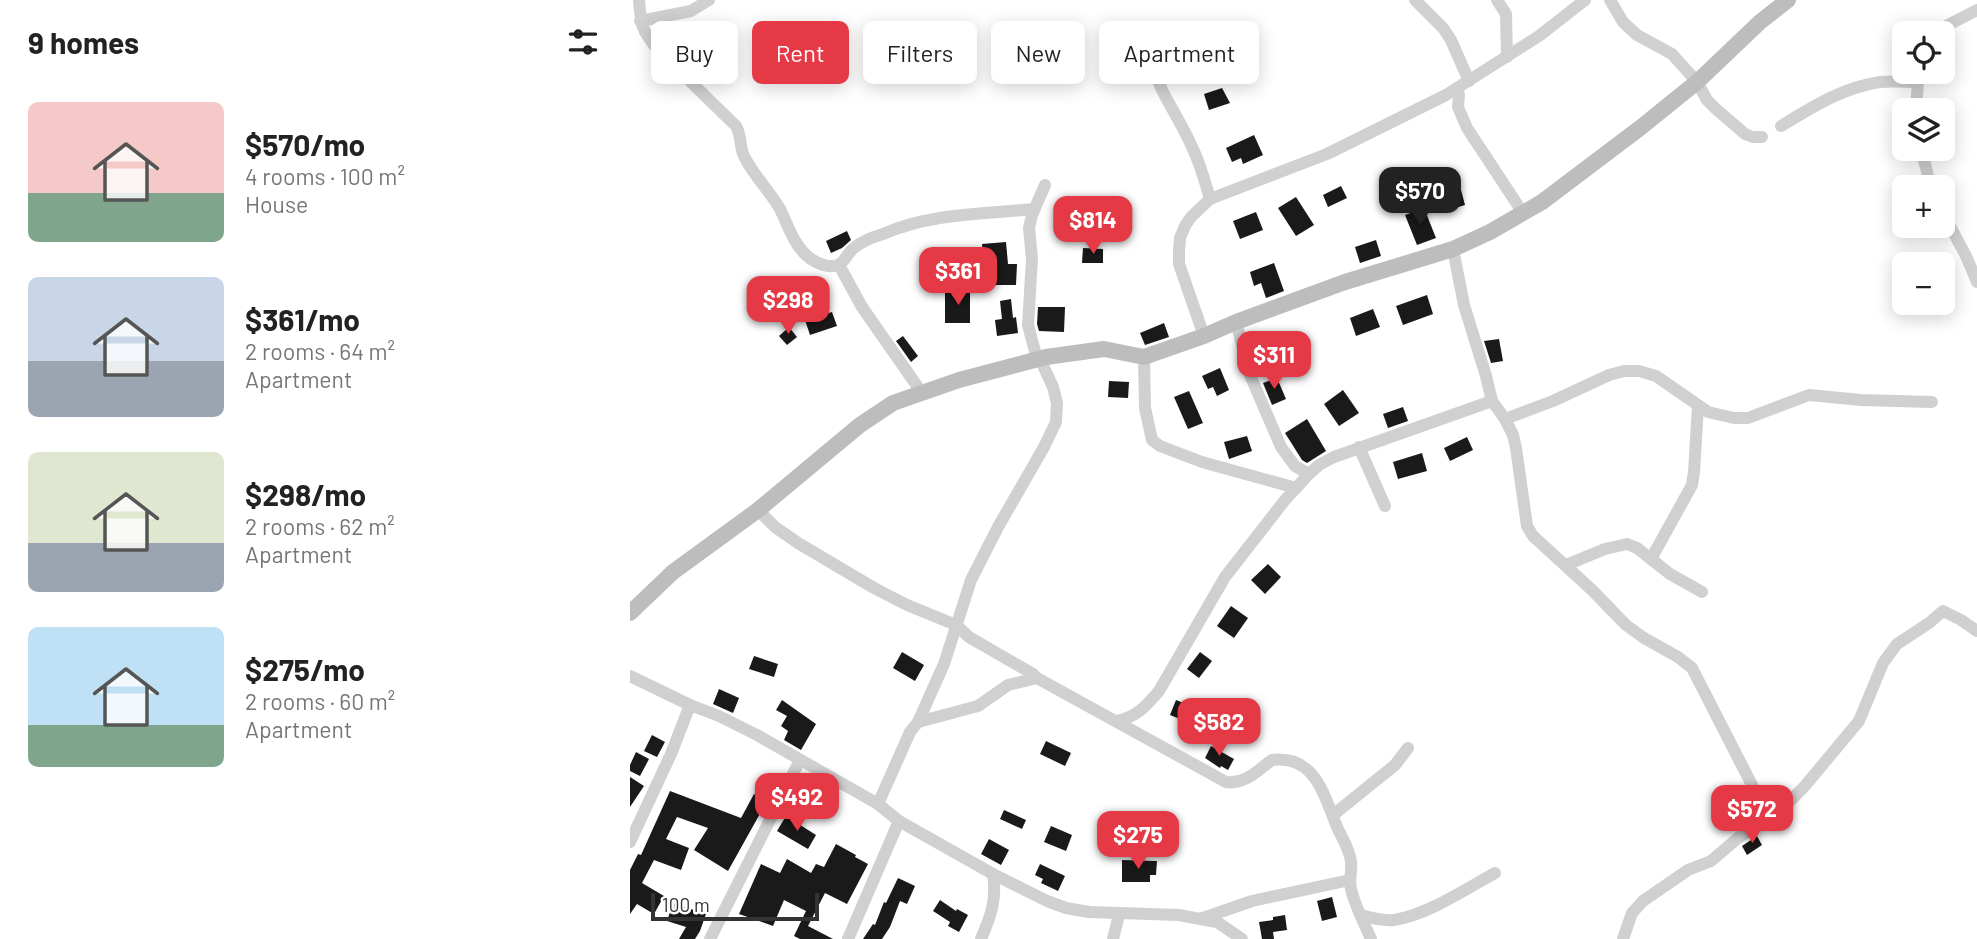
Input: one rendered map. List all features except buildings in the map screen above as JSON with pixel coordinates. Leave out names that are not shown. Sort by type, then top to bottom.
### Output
[{"type":"street","points":[[639,0],[637,27],[736,126],[740,133],[743,154],[779,208],[791,234],[806,254],[818,263],[839,265],[854,247],[910,223],[935,218],[1034,209]]},
{"type":"street","points":[[637,27],[691,11],[709,0]]},
{"type":"street","points":[[1415,0],[1443,28],[1469,81]]},
{"type":"street","points":[[1497,0],[1506,14],[1507,57]]},
{"type":"street","points":[[1204,336],[1179,264],[1179,251],[1185,226],[1210,199],[1327,154],[1422,108],[1539,36],[1585,0]]},
{"type":"street","points":[[1609,0],[1623,22],[1637,35],[1672,54],[1697,82],[1707,100],[1723,115],[1745,134],[1762,137]]},
{"type":"street","points":[[630,613],[673,572],[758,510],[860,425],[893,403],[958,380],[1039,359],[1104,349],[1144,357],[1345,282],[1453,249],[1490,232],[1542,202],[1697,82],[1760,22],[1788,0]]},
{"type":"street","points":[[1955,21],[1977,10]]},
{"type":"street","points":[[1781,126],[1849,90],[1892,81]]},
{"type":"street","points":[[1159,84],[1192,147],[1210,199]]},
{"type":"street","points":[[1457,88],[1458,107],[1467,128],[1523,213]]},
{"type":"street","points":[[878,804],[944,664],[971,580],[1056,422],[1055,395],[1028,325],[1030,228],[1034,209],[1045,185]]},
{"type":"street","points":[[1955,235],[1977,282]]},
{"type":"street","points":[[1453,249],[1464,305],[1492,401],[1513,435],[1527,526],[1533,536],[1626,625],[1692,668],[1753,787]]},
{"type":"street","points":[[839,265],[862,307],[922,393]]},
{"type":"street","points":[[1236,322],[1250,374],[1281,447],[1295,466],[1309,474]]},
{"type":"street","points":[[1144,357],[1145,408],[1152,440],[1160,446],[1202,462],[1296,488]]},
{"type":"street","points":[[1505,419],[1624,371],[1639,371],[1656,376],[1708,412],[1734,418],[1748,418],[1809,395],[1933,402]]},
{"type":"street","points":[[1117,721],[1130,719],[1159,691],[1225,577],[1296,488],[1319,465],[1359,447],[1492,401]]},
{"type":"street","points":[[1651,559],[1692,485],[1698,406]]},
{"type":"street","points":[[1359,447],[1385,506]]},
{"type":"street","points":[[758,510],[775,527],[798,543],[874,588],[956,625],[969,637],[1037,678],[1226,782],[1235,784],[1242,781],[1272,760],[1286,760],[1303,767],[1313,774],[1333,815],[1351,862],[1351,890],[1371,939]]},
{"type":"street","points":[[1566,565],[1627,544],[1702,592]]},
{"type":"street","points":[[1623,939],[1632,913],[1643,901],[1688,870],[1711,861],[1738,838],[1784,807],[1804,788],[1859,721],[1883,663],[1897,644],[1942,611],[1977,631]]},
{"type":"street","points":[[630,676],[757,735],[878,804],[899,821],[1047,901],[1089,912],[1179,915],[1217,922],[1242,939]]},
{"type":"street","points":[[918,722],[978,706],[1009,685],[1037,678]]},
{"type":"street","points":[[630,842],[671,754],[690,705]]},
{"type":"street","points":[[1333,815],[1395,765],[1408,748]]},
{"type":"street","points":[[710,939],[800,760]]},
{"type":"street","points":[[848,939],[899,821]]},
{"type":"street","points":[[1361,915],[1377,920],[1402,918],[1435,905],[1495,873]]},
{"type":"street","points":[[981,939],[994,904],[996,891],[993,874]]},
{"type":"street","points":[[1200,919],[1252,901],[1350,880]]},
{"type":"street","points":[[1113,939],[1119,915]]}]
